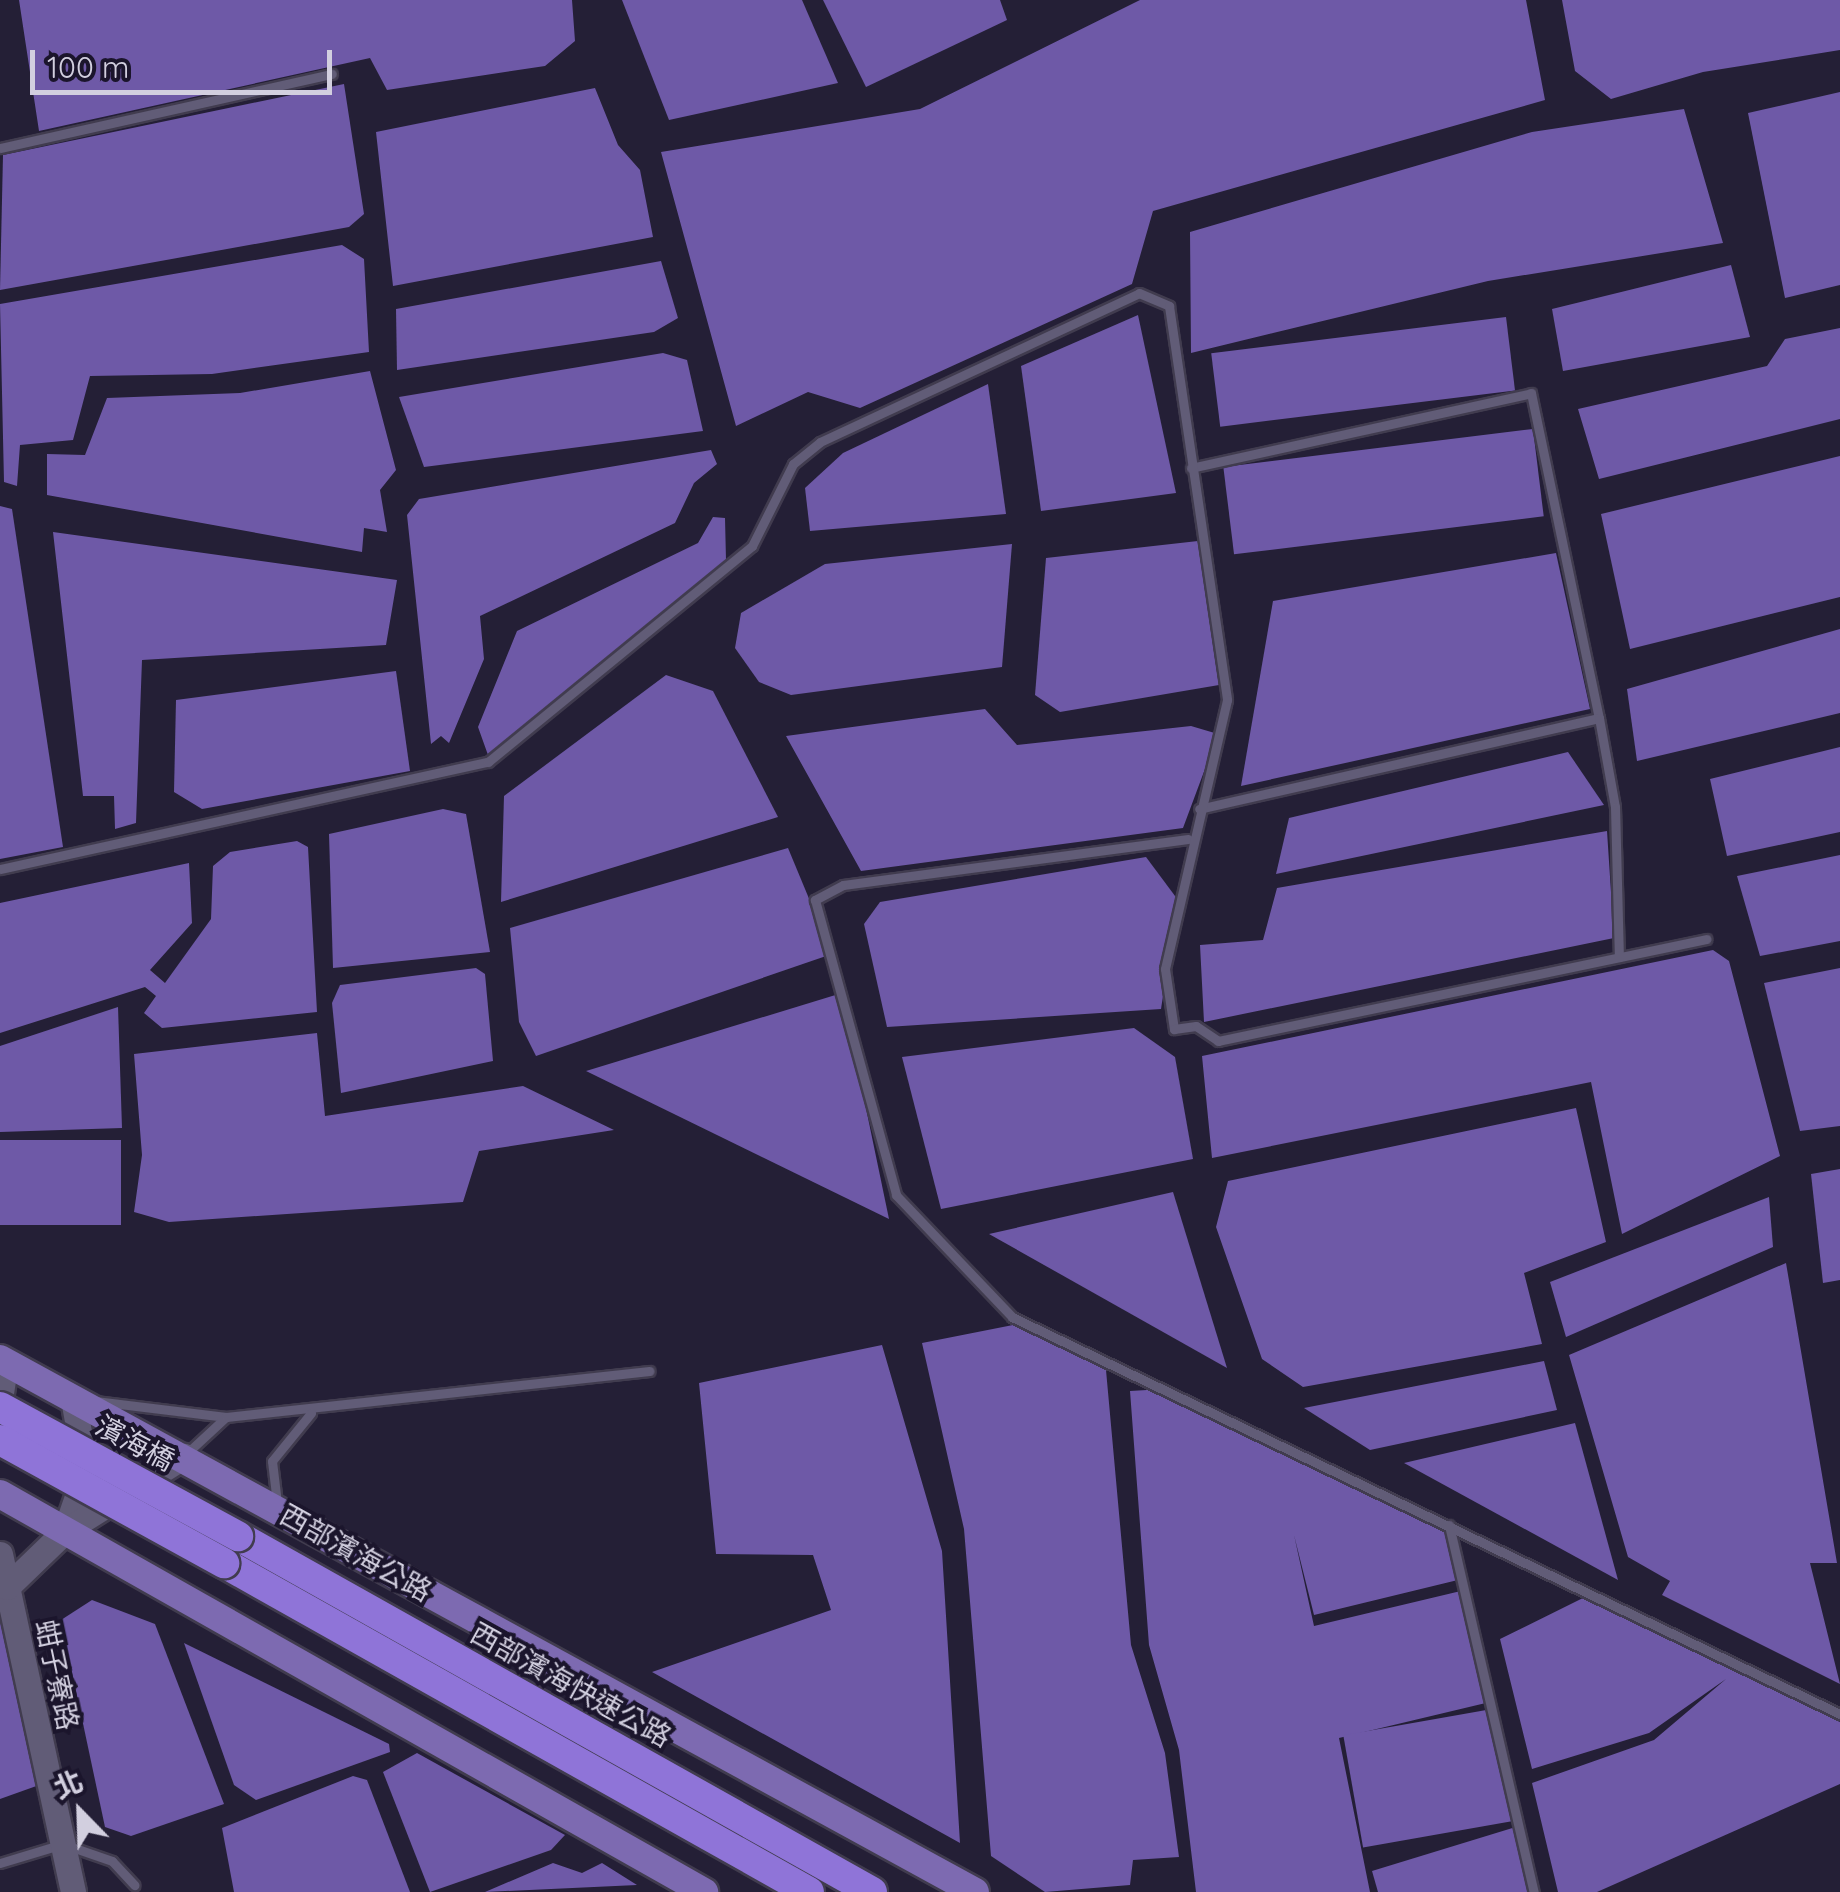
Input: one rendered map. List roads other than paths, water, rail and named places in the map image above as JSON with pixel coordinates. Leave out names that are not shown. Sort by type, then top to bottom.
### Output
[{"type":"highway","name":"濱海橋","points":[[0,1407],[238,1536]]},
{"type":"highway","points":[[0,1440],[809,1892]]},
{"type":"highway","name":"西部濱海快速公路","points":[[238,1536],[872,1892]]},
{"type":"main road","name":"西部濱海公路","points":[[2,1363],[184,1456],[974,1892]]},
{"type":"main road","points":[[0,1494],[704,1892]]},
{"type":"street","points":[[0,1399],[2,1363]]},
{"type":"street","points":[[66,1530],[86,1471],[73,1399]]},
{"type":"street","points":[[7,1588],[66,1530],[184,1456]]},
{"type":"street","name":"蚶子寮路","points":[[0,1554],[73,1892]]},
{"type":"lane","points":[[0,148],[332,74]]},
{"type":"lane","points":[[0,868],[488,762],[752,546],[793,464],[820,442],[1139,292],[1169,306],[1227,700],[1188,839],[1163,996],[1174,1028],[1196,1026],[1218,1041],[1706,939]]},
{"type":"lane","points":[[1190,468],[1531,393],[1615,807],[1619,956]]},
{"type":"lane","points":[[1199,809],[1599,718]]},
{"type":"lane","points":[[1188,839],[843,886],[814,900],[896,1195],[1012,1317],[1840,1714]]},
{"type":"lane","points":[[73,1399],[226,1417],[312,1412],[650,1371]]},
{"type":"lane","points":[[278,1511],[272,1462],[312,1412]]},
{"type":"lane","points":[[184,1456],[226,1417]]},
{"type":"lane","points":[[1449,1525],[1534,1892]]},
{"type":"lane","points":[[0,1862],[63,1844],[112,1861],[134,1885]]}]
